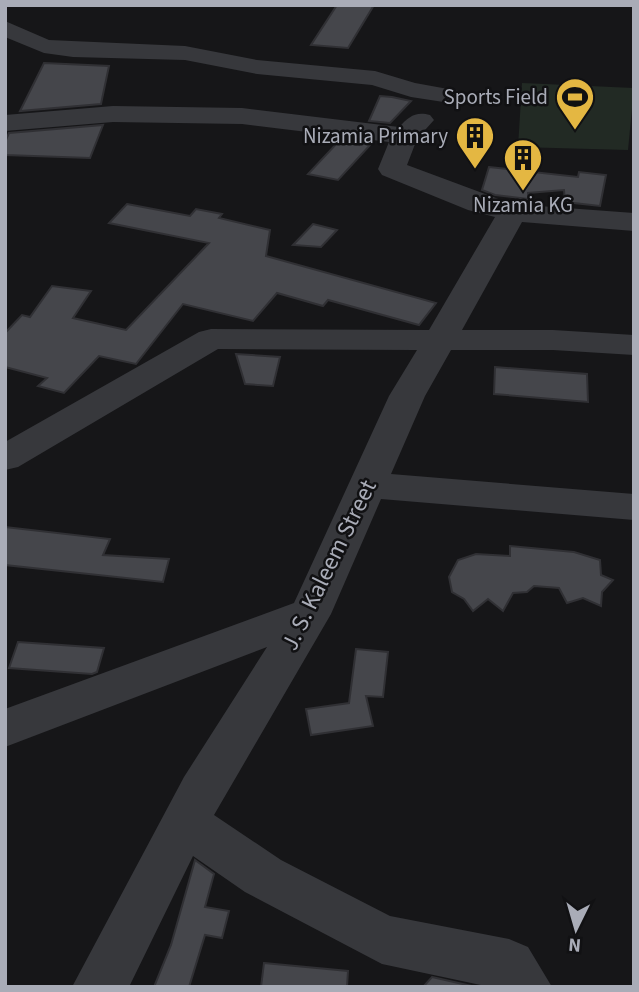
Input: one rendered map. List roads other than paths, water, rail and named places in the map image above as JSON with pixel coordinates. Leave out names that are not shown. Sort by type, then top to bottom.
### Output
[{"type":"street","points":[[5,28],[44,46],[185,53],[257,67],[375,78],[411,90],[450,96],[405,136],[392,169],[478,204],[511,213],[634,222]]},
{"type":"street","points":[[5,123],[113,114],[242,116],[405,136]]},
{"type":"street","name":"J. S. Kaleem Street","points":[[100,987],[185,823],[310,614],[407,396],[511,213]]},
{"type":"street","points":[[5,458],[211,339],[437,342],[553,340],[634,345]]},
{"type":"street","points":[[368,485],[634,507]]},
{"type":"street","points":[[5,728],[310,614]]},
{"type":"street","points":[[185,823],[263,876],[382,939],[509,965],[524,987]]},
{"type":"place","name":"Sports Field","points":[[575,131]]},
{"type":"place","name":"Nizamia Primary","points":[[475,170]]},
{"type":"place","name":"Nizamia KG","points":[[523,192]]}]
